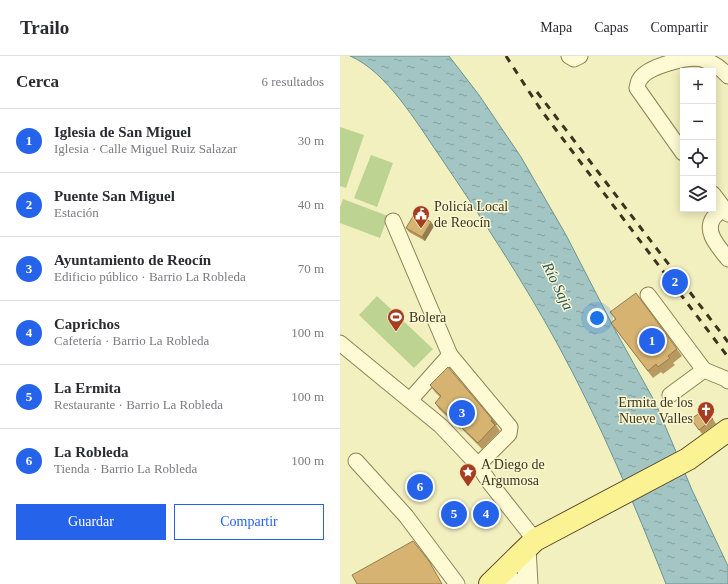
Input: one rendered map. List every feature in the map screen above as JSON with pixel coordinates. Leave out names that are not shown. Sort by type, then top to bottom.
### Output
[{"type":"main road","points":[[502,581],[531,544],[582,515],[688,459],[728,430]]},
{"type":"street","points":[[569,56],[574,59],[580,56]]},
{"type":"street","points":[[680,149],[637,88],[640,78],[656,66],[688,59],[701,58],[723,70],[728,76]]},
{"type":"street","points":[[716,198],[726,212],[714,217],[710,228],[712,238],[728,259]]},
{"type":"street","points":[[393,221],[450,355],[510,427],[509,434],[478,465]]},
{"type":"street","points":[[648,295],[704,370],[728,381]]},
{"type":"street","points":[[340,343],[441,426],[478,465],[531,544],[528,584]]},
{"type":"street","points":[[410,400],[450,355]]},
{"type":"street","points":[[670,394],[704,370]]},
{"type":"street","points":[[356,461],[406,516],[457,584]]},
{"type":"green space","points":[[340,127],[364,135],[346,188],[340,186]]},
{"type":"green space","points":[[371,155],[393,163],[377,207],[354,198]]},
{"type":"green space","points":[[343,199],[388,216],[380,238],[340,223],[340,207]]},
{"type":"green space","name":"Bolera","points":[[377,296],[433,349],[414,368],[359,315]]},
{"type":"water","name":"Río Saja","points":[[350,56],[449,56],[479,95],[521,157],[566,235],[614,328],[656,404],[692,490],[728,566],[728,584],[666,584],[642,523],[588,403],[558,345],[516,272],[455,178],[400,99],[376,73],[363,63]]},
{"type":"building","name":"Policía Local de Reocín","points":[[415,213],[431,222],[422,237],[406,228]]},
{"type":"building","points":[[636,293],[677,349],[668,356],[670,358],[658,367],[656,364],[648,371],[611,323],[616,319],[610,312]]},
{"type":"building","points":[[448,367],[492,419],[491,421],[495,425],[478,443],[435,403],[441,396],[430,385]]},
{"type":"building","points":[[704,410],[713,419],[699,430],[691,419]]},
{"type":"building","points":[[413,541],[429,561],[442,584],[357,584],[352,575]]},
{"type":"railway","points":[[506,56],[541,110],[728,357]]},
{"type":"railway","points":[[537,92],[728,342]]},
{"type":"place","name":"Policía Local de Reocín","points":[[421,229]]},
{"type":"place","name":"Puente San Miguel","points":[[675,282]]},
{"type":"place","name":"Bolera","points":[[396,332]]},
{"type":"place","name":"Iglesia de San Miguel","points":[[652,341]]},
{"type":"place","name":"Ayuntamiento de Reocín","points":[[462,413]]},
{"type":"place","name":"Ermita de los Nueve Valles","points":[[706,425]]},
{"type":"place","name":"La Robleda","points":[[420,487]]},
{"type":"place","name":"A Diego de Argumosa","points":[[468,487]]},
{"type":"place","name":"La Ermita","points":[[454,514]]},
{"type":"place","name":"Caprichos","points":[[486,514]]}]
